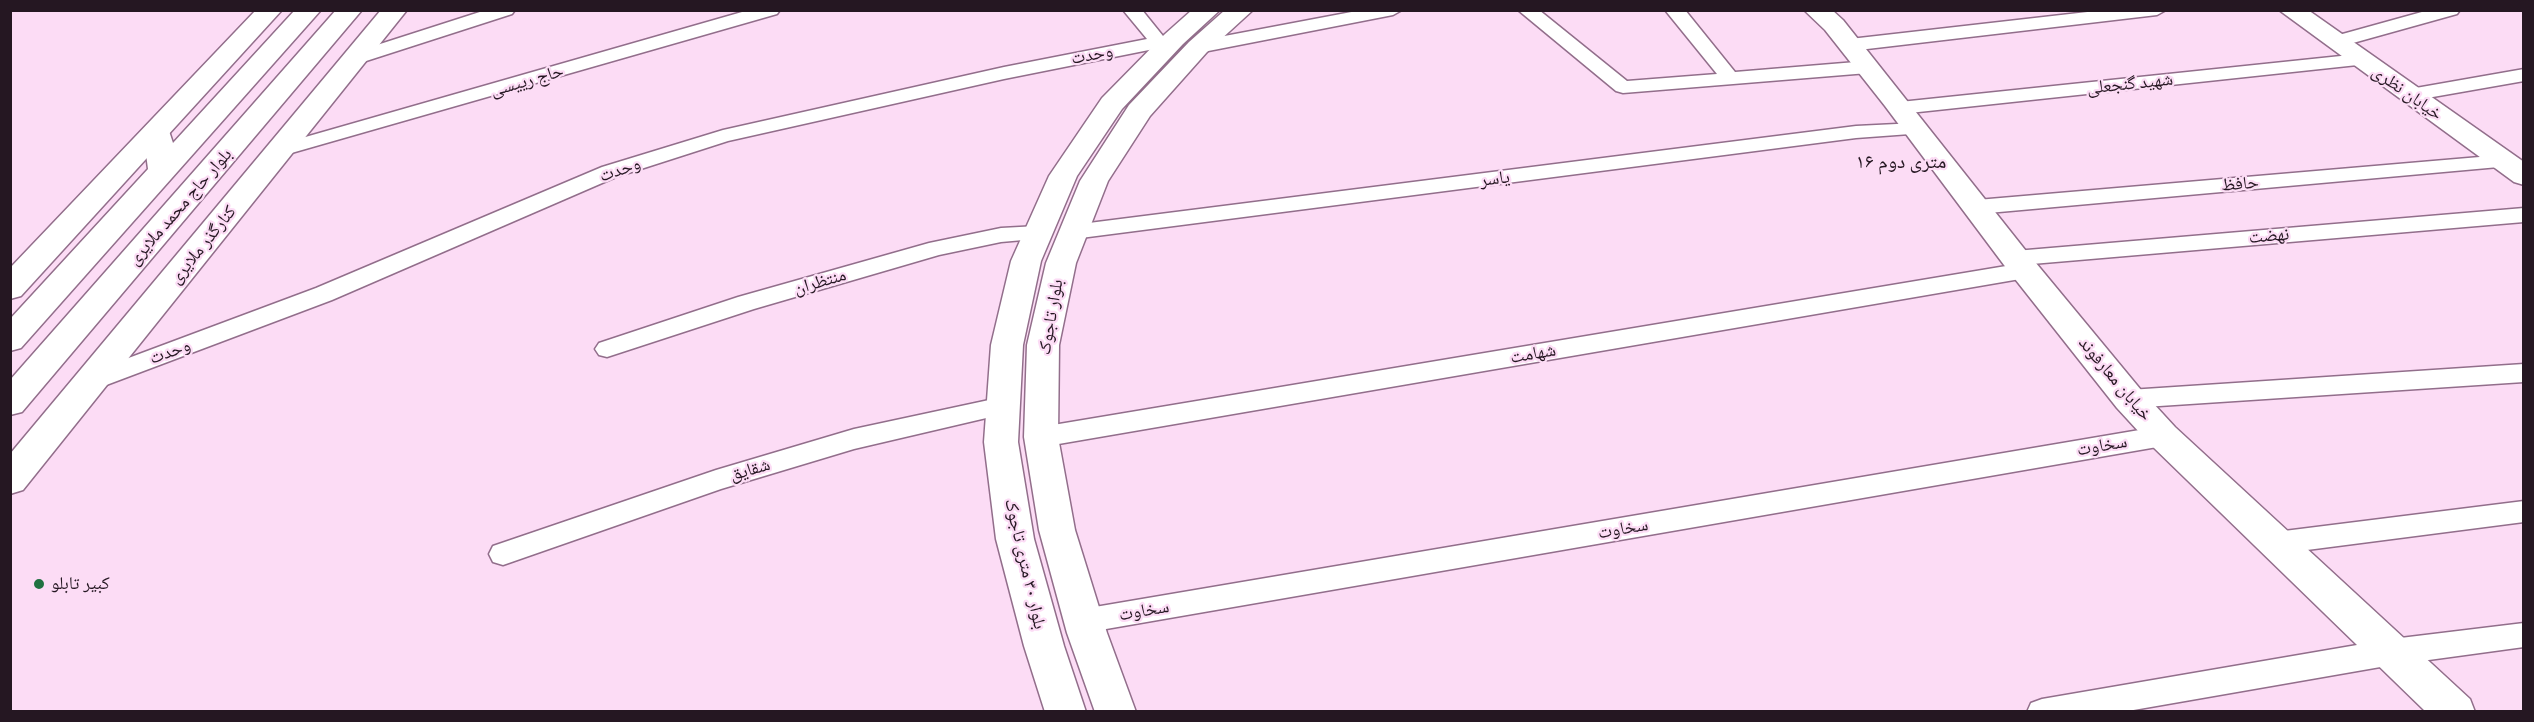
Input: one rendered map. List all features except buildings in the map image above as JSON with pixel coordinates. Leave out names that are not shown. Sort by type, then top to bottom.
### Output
[{"type":"main road","points":[[10,288],[270,10]]},
{"type":"main road","name":"بلوار حاج محمد ملایری","points":[[10,340],[309,10]]},
{"type":"main road","name":"بلوار حاج محمد ملایری","points":[[10,403],[350,10]]},
{"type":"main road","name":"کنارگذر ملایری","points":[[10,480],[395,10]]},
{"type":"main road","name":"بلوار ۳۰ متری تاجوک","points":[[1066,711],[1044,646],[1015,539],[1001,442],[1006,345],[1026,261],[1063,176],[1112,104],[1208,10]]},
{"type":"main road","name":"بلوار تاجوک","points":[[1116,711],[1083,621],[1056,530],[1041,437],[1043,345],[1061,263],[1094,181],[1139,111],[1177,42],[1241,10]]},
{"type":"main road","name":"خیابان معارفوند","points":[[1816,10],[1834,25],[1909,118],[2021,264],[2129,399],[2163,436],[2455,711]]},
{"type":"main road","name":"خیابان نظری","points":[[2291,10],[2513,169]]},
{"type":"main road","points":[[157,131],[163,171]]},
{"type":"street","points":[[356,58],[506,10]]},
{"type":"street","name":"حاج رییسی","points":[[281,150],[771,10]]},
{"type":"street","points":[[1132,10],[1177,42]]},
{"type":"street","name":"وحدت","points":[[92,381],[324,294],[609,172],[723,136],[1004,73],[1177,42],[1394,10]]},
{"type":"street","points":[[1527,10],[1623,87],[1730,78],[2157,10]]},
{"type":"street","points":[[1674,10],[1688,24],[1730,78]]},
{"type":"street","points":[[2335,42],[2451,10]]},
{"type":"street","name":"شهید گنجعلی","points":[[1909,118],[2360,60]]},
{"type":"street","points":[[2410,95],[2523,75]]},
{"type":"street","name":"یاسر","points":[[1073,232],[1856,132],[1909,118]]},
{"type":"street","name":"حافظ","points":[[1977,207],[2513,169]]},
{"type":"street","name":"نهضت","points":[[2021,264],[2523,214]]},
{"type":"street","name":"منتظران","points":[[607,349],[746,303],[937,248],[1002,235],[1038,234]]},
{"type":"street","name":"شهامت","points":[[1041,437],[2021,264]]},
{"type":"street","points":[[2129,399],[2523,374]]},
{"type":"street","name":"شقایق","points":[[503,554],[716,480],[854,439],[1003,406]]},
{"type":"street","name":"سخاوت","points":[[1083,621],[2163,436]]},
{"type":"street","points":[[2276,543],[2523,511]]},
{"type":"street","points":[[2059,710],[2392,652],[2523,635]]},
{"type":"place","name":"کبیر تابلو","points":[[39,584]]},
{"type":"district","name":"۱۶ متری دوم","points":[[1901,162]]}]
